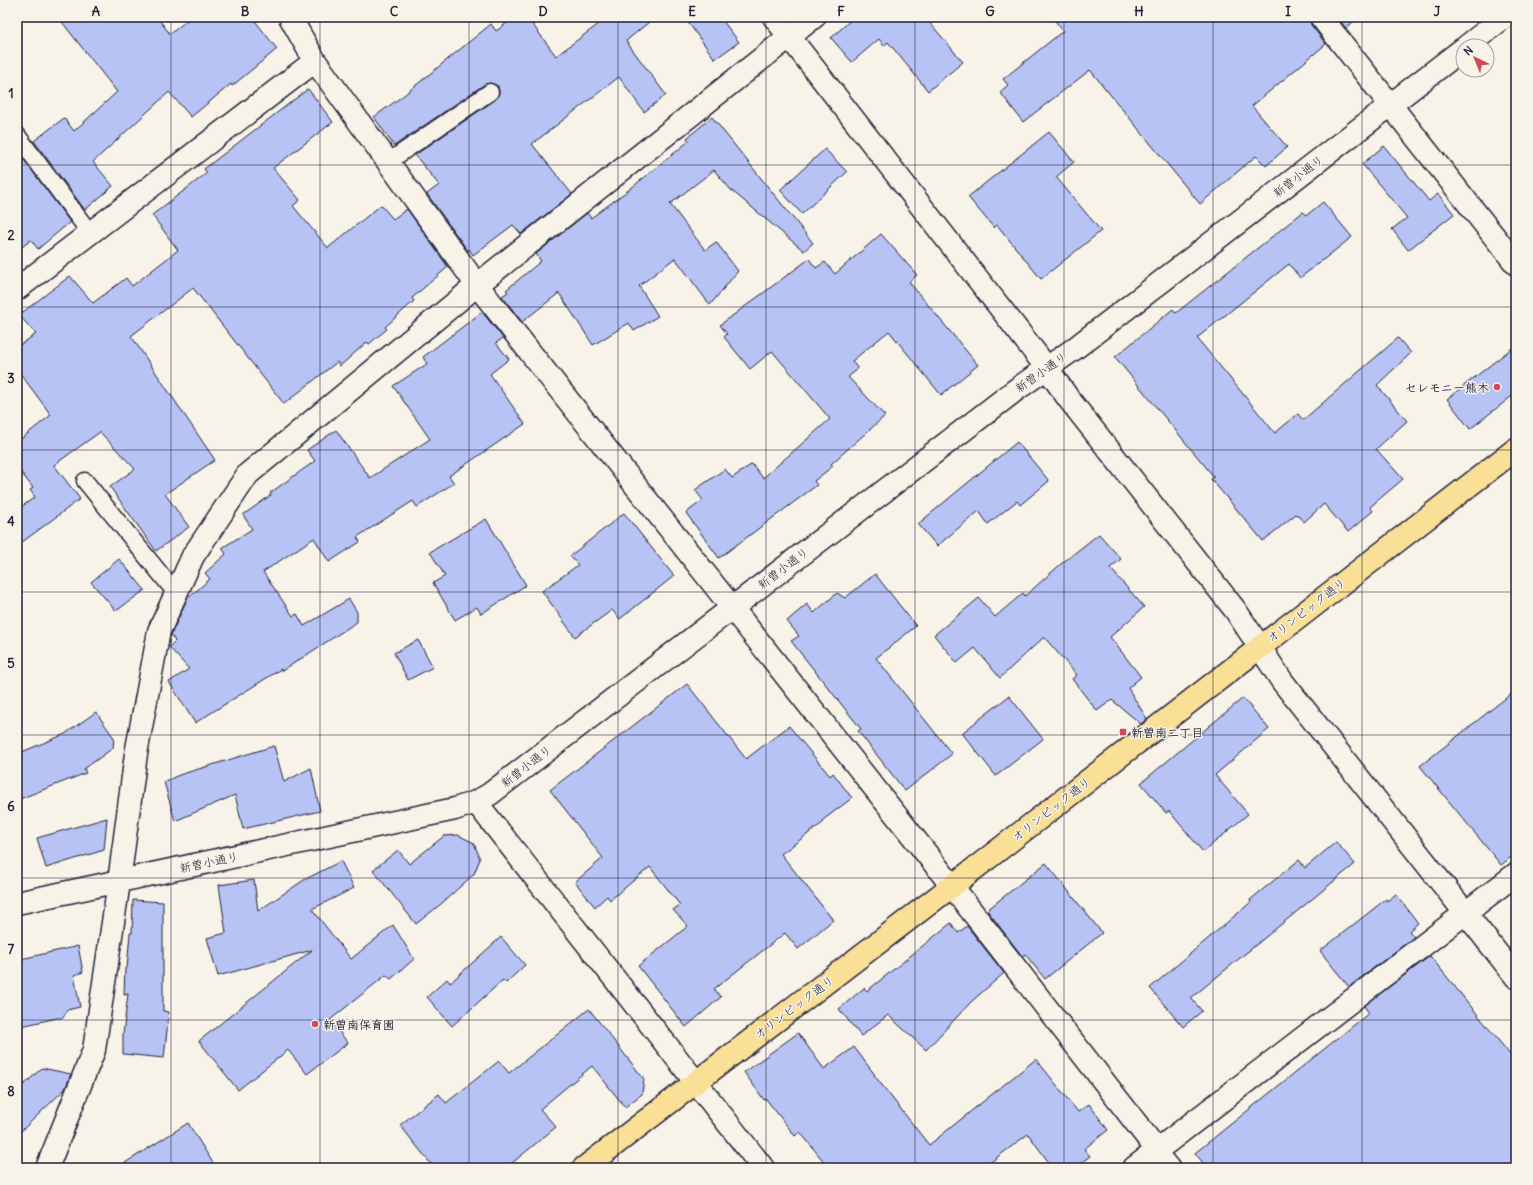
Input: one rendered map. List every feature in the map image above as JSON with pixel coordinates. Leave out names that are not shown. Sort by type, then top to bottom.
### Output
[{"type":"main road","name":"オリンピック通り","points":[[584,1168],[952,886],[1516,449]]},
{"type":"street","points":[[290,17],[315,61],[477,285],[952,886],[1157,1150]]},
{"type":"street","points":[[774,17],[1047,368],[1068,398],[1236,611],[1282,681],[1516,977]]},
{"type":"street","points":[[47,1168],[94,1050],[136,754],[159,631],[193,556],[248,474],[477,285],[814,17]]},
{"type":"street","points":[[1321,17],[1516,264]]},
{"type":"street","points":[[1477,38],[1504,17]]},
{"type":"street","name":"新曽小通り","points":[[17,904],[455,809],[476,802],[490,794],[1017,389],[1074,349],[1455,55]]},
{"type":"street","points":[[17,288],[315,61]]},
{"type":"street","points":[[476,802],[763,1168]]},
{"type":"street","points":[[1134,1168],[1516,874]]},
{"type":"lane","points":[[388,162],[490,92]]},
{"type":"lane","points":[[17,135],[90,233]]},
{"type":"lane","points":[[85,481],[176,593]]},
{"type":"lane","points":[[1157,1150],[1172,1168]]},
{"type":"building","points":[[58,17],[157,17],[170,34],[191,17],[252,17],[277,49],[191,117],[169,92],[93,162],[113,186],[85,210],[34,141],[64,118],[74,131],[117,92]]},
{"type":"building","points":[[515,17],[527,17],[556,56],[608,17],[655,17],[626,41],[666,95],[644,112],[619,77],[532,144],[572,194],[521,234],[513,225],[473,255],[469,249],[468,251],[427,194],[439,185],[415,155],[495,100],[499,92],[498,86],[490,83],[485,84],[394,146],[374,117],[404,95],[491,24],[496,31]]},
{"type":"building","points":[[684,17],[720,17],[739,42],[715,59]]},
{"type":"building","points":[[854,17],[925,17],[963,62],[928,91],[888,42],[884,46],[879,39],[852,62],[831,38]]},
{"type":"building","points":[[1052,17],[1309,17],[1311,25],[1326,44],[1252,106],[1287,147],[1266,166],[1256,156],[1200,204],[1090,70],[1023,122],[1000,92],[1008,85],[1003,79],[1063,31]]},
{"type":"building","points":[[1337,17],[1359,17],[1346,28]]},
{"type":"building","points":[[308,89],[333,122],[273,168],[300,200],[293,206],[328,248],[381,205],[393,219],[407,209],[448,267],[412,298],[414,301],[385,327],[387,329],[369,344],[367,342],[340,366],[337,362],[284,404],[193,288],[131,336],[215,460],[165,494],[189,527],[156,551],[110,487],[135,469],[100,432],[54,465],[80,499],[17,546],[17,510],[35,497],[30,490],[33,488],[17,467],[17,442],[51,415],[17,369],[17,347],[36,334],[19,315],[70,276],[93,303],[126,278],[132,286],[178,250],[152,215],[207,173],[204,169]]},
{"type":"building","points":[[712,117],[813,243],[804,251],[731,190],[714,170],[670,204],[705,250],[716,242],[738,271],[710,305],[675,258],[639,286],[658,316],[634,331],[629,323],[593,345],[559,293],[522,322],[502,296],[508,292],[506,290],[541,261],[536,254],[587,213],[591,218],[630,189],[689,141],[687,138]]},
{"type":"building","points":[[1049,132],[1074,162],[1056,177],[1101,231],[1041,279],[997,225],[994,228],[968,197]]},
{"type":"building","points":[[1384,146],[1429,201],[1438,194],[1454,214],[1408,250],[1392,229],[1407,218],[1362,164]]},
{"type":"building","points":[[825,149],[847,172],[802,214],[780,190]]},
{"type":"building","points":[[19,153],[70,222],[38,249],[31,240],[17,251],[17,154]]},
{"type":"building","points":[[1323,202],[1352,237],[1300,278],[1289,264],[1197,338],[1275,433],[1298,414],[1303,420],[1398,338],[1411,353],[1377,385],[1407,421],[1376,449],[1403,479],[1370,507],[1373,511],[1348,532],[1324,504],[1304,522],[1296,514],[1263,541],[1211,479],[1214,477],[1115,357],[1173,309],[1176,313],[1303,212],[1307,215]]},
{"type":"building","points":[[881,234],[917,275],[909,282],[978,365],[941,395],[889,331],[852,361],[858,369],[848,377],[885,416],[831,464],[833,466],[814,481],[817,485],[719,558],[686,513],[703,500],[695,490],[725,469],[732,478],[752,464],[763,478],[830,419],[772,351],[750,369],[724,337],[727,334],[720,325],[809,259],[816,268],[825,262],[835,274]]},
{"type":"building","points":[[482,312],[503,338],[496,343],[509,359],[490,374],[525,424],[449,476],[454,483],[417,507],[413,501],[357,537],[360,542],[329,562],[314,538],[263,572],[293,616],[297,614],[304,626],[349,599],[357,612],[357,622],[282,671],[281,669],[195,723],[169,682],[189,669],[169,647],[175,641],[171,635],[187,599],[210,579],[205,573],[226,554],[222,548],[252,529],[243,515],[271,495],[270,493],[315,461],[307,450],[336,430],[370,478],[430,439],[393,386],[427,364],[423,357]]},
{"type":"building","points":[[1516,345],[1516,393],[1470,429],[1447,399]]},
{"type":"building","points":[[1017,442],[1049,481],[1020,505],[1017,501],[988,524],[979,511],[937,546],[918,524]]},
{"type":"building","points":[[624,513],[674,576],[620,619],[612,610],[575,637],[542,591],[578,565],[570,556]]},
{"type":"building","points":[[486,519],[526,585],[481,614],[477,607],[455,620],[433,583],[445,576],[430,552]]},
{"type":"building","points":[[1099,534],[1121,559],[1110,568],[1144,607],[1110,637],[1141,677],[1128,688],[1147,719],[1141,724],[1112,700],[1097,711],[1072,679],[1077,675],[1044,637],[1000,678],[975,648],[957,663],[934,635],[979,598],[995,617],[1023,593],[1025,596],[1062,563]]},
{"type":"building","points":[[119,559],[145,590],[116,611],[91,582]]},
{"type":"building","points":[[875,574],[916,626],[876,658],[952,754],[905,791],[858,731],[861,729],[791,641],[799,636],[787,621],[807,604],[814,613],[837,593],[845,598]]},
{"type":"building","points":[[418,640],[433,667],[408,680],[394,653]]},
{"type":"building","points":[[687,684],[746,759],[789,726],[830,776],[833,773],[852,798],[823,820],[824,822],[781,854],[833,920],[798,949],[785,933],[714,989],[721,997],[686,1027],[638,966],[688,926],[673,910],[680,905],[650,867],[610,900],[607,896],[595,907],[575,882],[603,858],[550,790]]},
{"type":"building","points":[[1516,690],[1516,853],[1501,865],[1420,766]]},
{"type":"building","points":[[1009,696],[1043,739],[996,776],[962,733]]},
{"type":"building","points":[[1243,698],[1269,729],[1215,775],[1248,814],[1203,852],[1169,811],[1166,813],[1141,783]]},
{"type":"building","points":[[96,712],[114,738],[113,748],[84,769],[86,773],[17,800],[17,754],[65,734]]},
{"type":"building","points":[[274,746],[284,782],[311,768],[320,811],[243,829],[235,795],[175,821],[164,782],[179,775]]},
{"type":"building","points":[[107,818],[104,850],[46,868],[37,838]]},
{"type":"building","points":[[458,835],[474,843],[480,859],[474,874],[416,924],[373,870],[398,850],[409,864],[444,836]]},
{"type":"building","points":[[1336,842],[1355,864],[1191,998],[1202,1011],[1183,1027],[1150,988],[1251,902],[1250,900],[1299,860],[1305,868]]},
{"type":"building","points":[[341,861],[354,888],[312,909],[351,959],[393,925],[414,959],[391,979],[386,975],[330,1020],[348,1043],[307,1074],[288,1050],[238,1090],[199,1041],[312,950],[218,976],[207,938],[226,933],[219,885],[254,880],[258,911],[304,880]]},
{"type":"building","points":[[1046,863],[1102,933],[1045,979],[1025,954],[1022,956],[987,910]]},
{"type":"building","points":[[1396,894],[1418,923],[1409,931],[1414,937],[1349,987],[1320,951],[1386,899],[1387,901]]},
{"type":"building","points":[[133,900],[163,902],[163,1011],[169,1012],[164,1058],[123,1054],[123,1034],[128,994],[124,995],[125,968],[127,968],[130,933],[132,933]]},
{"type":"building","points":[[951,923],[958,933],[967,926],[1004,973],[971,1002],[926,1050],[888,1015],[861,1036],[839,1009],[864,988],[867,991]]},
{"type":"building","points":[[501,937],[525,965],[506,983],[503,980],[452,1026],[427,997],[447,979],[450,983]]},
{"type":"building","points":[[78,946],[83,972],[74,975],[80,1007],[67,1010],[63,1018],[17,1027],[17,960]]},
{"type":"building","points":[[1430,956],[1516,1062],[1516,1168],[1207,1168],[1195,1153],[1369,1013],[1364,1006]]},
{"type":"building","points":[[589,1009],[644,1079],[642,1094],[625,1107],[592,1066],[540,1109],[556,1127],[506,1168],[434,1168],[400,1125],[439,1094],[446,1103],[499,1061],[509,1073]]},
{"type":"building","points":[[798,1033],[824,1069],[854,1047],[929,1145],[1036,1059],[1078,1112],[1089,1104],[1108,1130],[1084,1149],[1090,1156],[1074,1168],[1053,1168],[1028,1134],[983,1168],[829,1168],[800,1132],[795,1136],[766,1099],[764,1100],[744,1072]]},
{"type":"building","points":[[42,1068],[71,1074],[65,1089],[17,1135],[17,1091]]},
{"type":"building","points":[[188,1123],[216,1168],[117,1168]]},
{"type":"place","name":"セレモニー熊木","points":[[1497,387]]},
{"type":"place","name":"新曽南二丁目","points":[[1123,732]]},
{"type":"place","name":"新曽南保育園","points":[[315,1024]]}]
